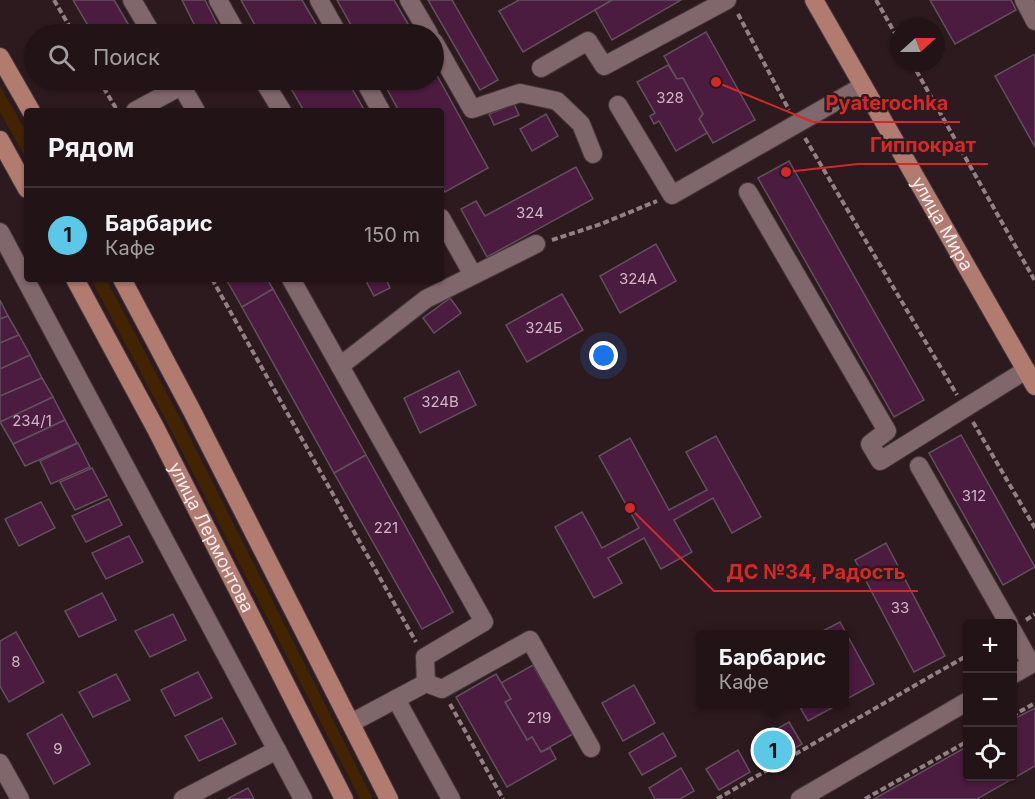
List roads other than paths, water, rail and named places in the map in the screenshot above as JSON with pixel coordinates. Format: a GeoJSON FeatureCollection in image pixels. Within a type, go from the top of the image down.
{"type":"FeatureCollection","features":[{"type":"Feature","properties":{"kind":"main road","name":"улица Мира"},"geometry":{"type":"LineString","coordinates":[[814,0],[1035,386]]}},
{"type":"Feature","properties":{"kind":"main road"},"geometry":{"type":"LineString","coordinates":[[0,57],[29,108]]}},
{"type":"Feature","properties":{"kind":"main road"},"geometry":{"type":"LineString","coordinates":[[0,140],[24,184]]}},
{"type":"Feature","properties":{"kind":"main road","name":"улица Лермонтова"},"geometry":{"type":"LineString","coordinates":[[77,282],[156,429],[344,799]]}},
{"type":"Feature","properties":{"kind":"main road"},"geometry":{"type":"LineString","coordinates":[[124,282],[389,799]]}},
{"type":"Feature","properties":{"kind":"street"},"geometry":{"type":"LineString","coordinates":[[132,0],[146,24]]}},
{"type":"Feature","properties":{"kind":"street"},"geometry":{"type":"LineString","coordinates":[[218,0],[231,24]]}},
{"type":"Feature","properties":{"kind":"street"},"geometry":{"type":"LineString","coordinates":[[319,0],[332,24]]}},
{"type":"Feature","properties":{"kind":"street"},"geometry":{"type":"LineString","coordinates":[[409,0],[423,24]]}},
{"type":"Feature","properties":{"kind":"street"},"geometry":{"type":"LineString","coordinates":[[1024,0],[1035,21]]}},
{"type":"Feature","properties":{"kind":"street"},"geometry":{"type":"LineString","coordinates":[[541,68],[588,41],[604,66],[731,5]]}},
{"type":"Feature","properties":{"kind":"street"},"geometry":{"type":"LineString","coordinates":[[444,60],[472,109],[520,93],[557,101],[581,124],[593,154]]}},
{"type":"Feature","properties":{"kind":"street"},"geometry":{"type":"LineString","coordinates":[[618,105],[672,195],[863,86]]}},
{"type":"Feature","properties":{"kind":"street"},"geometry":{"type":"LineString","coordinates":[[140,108],[170,90]]}},
{"type":"Feature","properties":{"kind":"street"},"geometry":{"type":"LineString","coordinates":[[187,90],[195,108]]}},
{"type":"Feature","properties":{"kind":"street"},"geometry":{"type":"LineString","coordinates":[[269,90],[280,108]]}},
{"type":"Feature","properties":{"kind":"street"},"geometry":{"type":"LineString","coordinates":[[369,90],[379,108]]}},
{"type":"Feature","properties":{"kind":"street"},"geometry":{"type":"LineString","coordinates":[[748,192],[886,431],[870,444],[880,461],[1026,370]]}},
{"type":"Feature","properties":{"kind":"street"},"geometry":{"type":"LineString","coordinates":[[444,223],[473,275]]}},
{"type":"Feature","properties":{"kind":"street"},"geometry":{"type":"LineString","coordinates":[[0,232],[24,277]]}},
{"type":"Feature","properties":{"kind":"street"},"geometry":{"type":"LineString","coordinates":[[340,366],[426,299],[473,275],[493,268],[536,244]]}},
{"type":"Feature","properties":{"kind":"street"},"geometry":{"type":"LineString","coordinates":[[27,282],[303,799]]}},
{"type":"Feature","properties":{"kind":"street"},"geometry":{"type":"LineString","coordinates":[[293,282],[484,622],[425,657],[434,686]]}},
{"type":"Feature","properties":{"kind":"street"},"geometry":{"type":"LineString","coordinates":[[919,466],[1006,619]]}},
{"type":"Feature","properties":{"kind":"street"},"geometry":{"type":"LineString","coordinates":[[1016,673],[1033,663],[1017,638]]}},
{"type":"Feature","properties":{"kind":"street"},"geometry":{"type":"LineString","coordinates":[[351,723],[396,699],[434,686],[531,640],[591,748]]}},
{"type":"Feature","properties":{"kind":"street"},"geometry":{"type":"LineString","coordinates":[[396,699],[451,799]]}},
{"type":"Feature","properties":{"kind":"street"},"geometry":{"type":"LineString","coordinates":[[800,799],[963,704]]}},
{"type":"Feature","properties":{"kind":"street"},"geometry":{"type":"LineString","coordinates":[[183,799],[277,750]]}},
{"type":"Feature","properties":{"kind":"street"},"geometry":{"type":"LineString","coordinates":[[0,763],[20,799]]}},
{"type":"Feature","properties":{"kind":"place","name":"Pyaterochka"},"geometry":{"type":"Point","coordinates":[716,82]}},
{"type":"Feature","properties":{"kind":"place","name":"Гиппократ"},"geometry":{"type":"Point","coordinates":[786,172]}},
{"type":"Feature","properties":{"kind":"place","name":"ДС №34, Радость"},"geometry":{"type":"Point","coordinates":[630,508]}},
{"type":"Feature","properties":{"kind":"place","name":"Барбарис"},"geometry":{"type":"Point","coordinates":[773,750]}}]}
